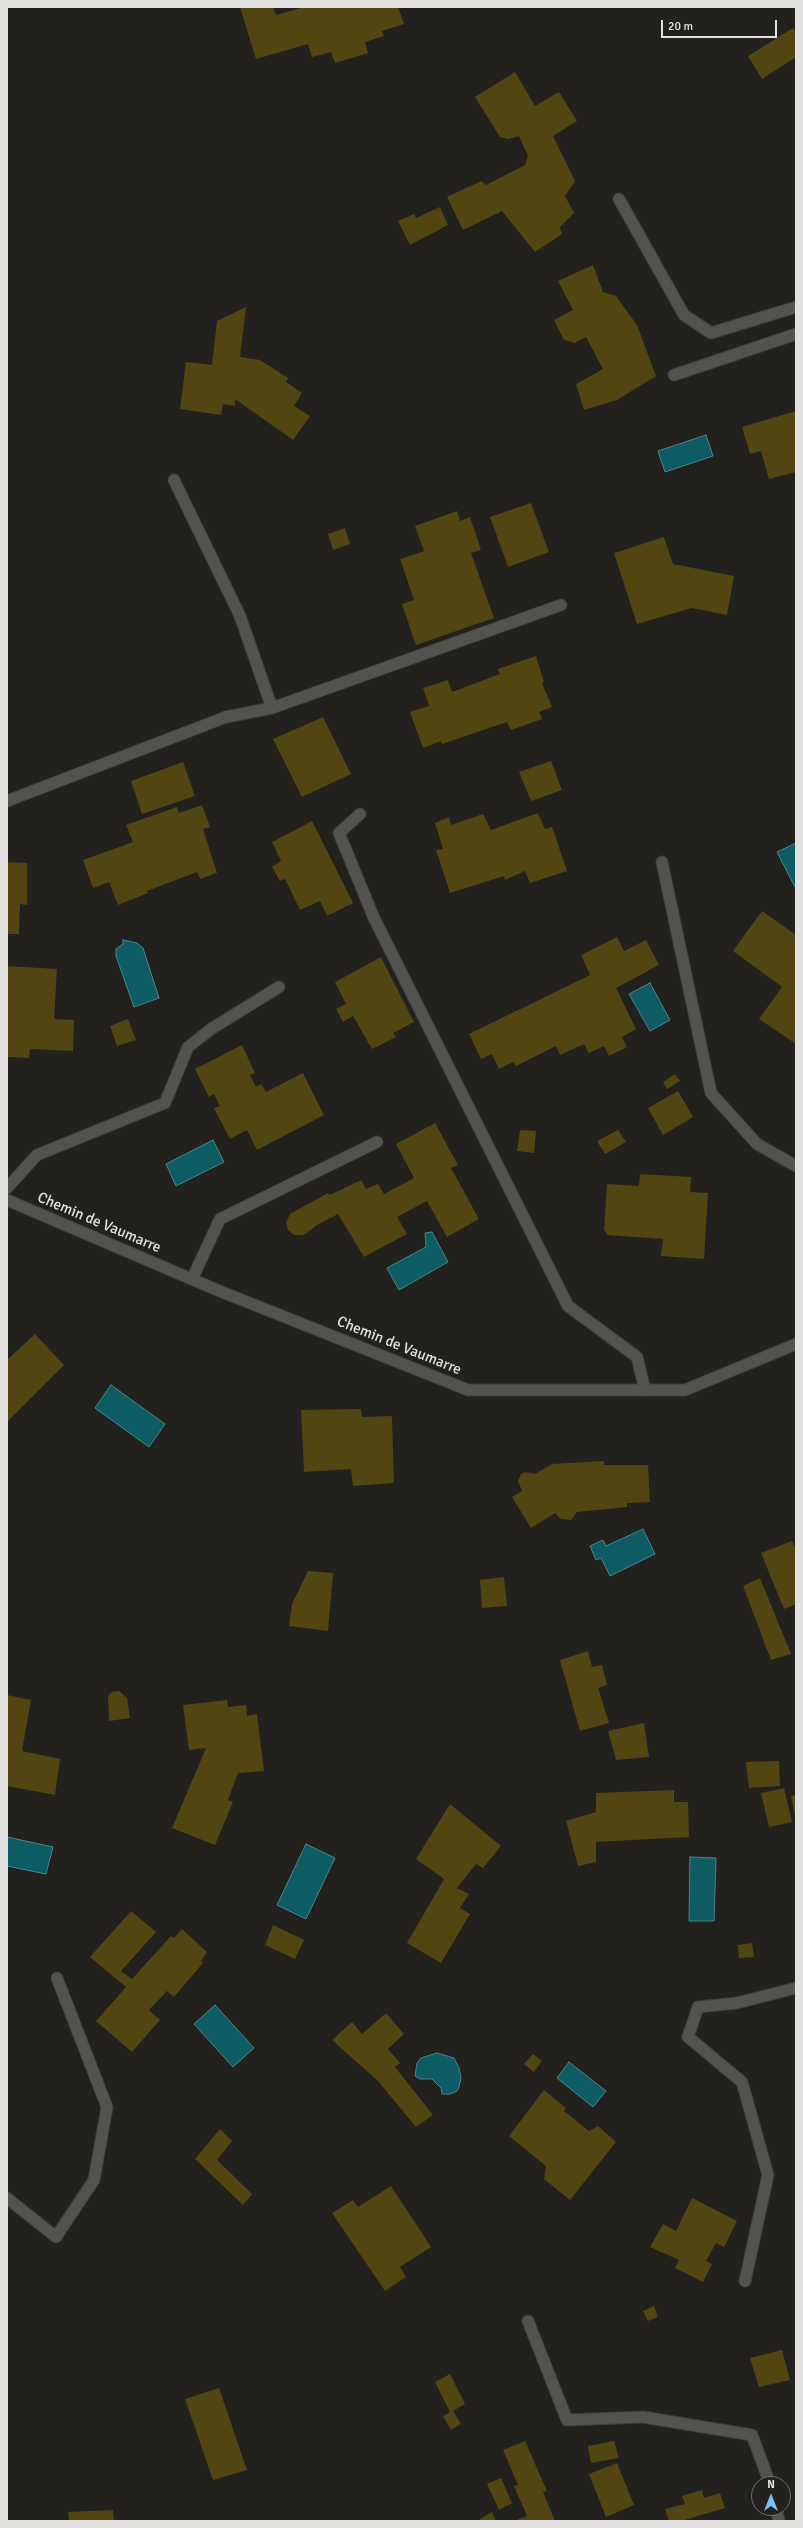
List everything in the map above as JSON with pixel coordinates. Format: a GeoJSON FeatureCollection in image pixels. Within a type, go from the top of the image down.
{"type":"FeatureCollection","features":[{"type":"Feature","properties":{"kind":"street"},"geometry":{"type":"LineString","coordinates":[[618,199],[684,315],[711,332],[796,307]]}},
{"type":"Feature","properties":{"kind":"street"},"geometry":{"type":"LineString","coordinates":[[674,375],[796,334]]}},
{"type":"Feature","properties":{"kind":"street"},"geometry":{"type":"LineString","coordinates":[[174,480],[240,616],[272,708]]}},
{"type":"Feature","properties":{"kind":"street"},"geometry":{"type":"LineString","coordinates":[[7,801],[226,717],[272,708],[561,605]]}},
{"type":"Feature","properties":{"kind":"street"},"geometry":{"type":"LineString","coordinates":[[360,814],[339,833],[374,918],[568,1306],[637,1358],[645,1390]]}},
{"type":"Feature","properties":{"kind":"street"},"geometry":{"type":"LineString","coordinates":[[662,862],[711,1093],[757,1144],[796,1166]]}},
{"type":"Feature","properties":{"kind":"street"},"geometry":{"type":"LineString","coordinates":[[7,1188],[37,1155],[165,1103],[188,1047],[211,1029],[279,987]]}},
{"type":"Feature","properties":{"kind":"street"},"geometry":{"type":"LineString","coordinates":[[192,1279],[220,1219],[377,1142]]}},
{"type":"Feature","properties":{"kind":"street","name":"Chemin de Vaumarre"},"geometry":{"type":"LineString","coordinates":[[7,1200],[192,1279],[468,1390],[685,1390],[796,1344]]}},
{"type":"Feature","properties":{"kind":"street"},"geometry":{"type":"LineString","coordinates":[[7,2198],[56,2237],[94,2180],[107,2107],[57,1978]]}},
{"type":"Feature","properties":{"kind":"street"},"geometry":{"type":"LineString","coordinates":[[745,2281],[768,2174],[742,2082],[688,2037],[698,2007],[737,2003],[796,1988]]}},
{"type":"Feature","properties":{"kind":"street"},"geometry":{"type":"LineString","coordinates":[[528,2321],[567,2420],[643,2417],[752,2435],[767,2476]]}},
{"type":"Feature","properties":{"kind":"water"},"geometry":{"type":"Polygon","coordinates":[[[706,435],[713,456],[665,472],[658,451],[706,435]]]}},
{"type":"Feature","properties":{"kind":"water"},"geometry":{"type":"Polygon","coordinates":[[[796,843],[796,889],[777,852],[796,843]]]}},
{"type":"Feature","properties":{"kind":"water"},"geometry":{"type":"Polygon","coordinates":[[[123,940],[137,943],[143,948],[159,998],[134,1007],[116,956],[116,949],[123,944],[123,940]]]}},
{"type":"Feature","properties":{"kind":"water"},"geometry":{"type":"Polygon","coordinates":[[[650,983],[670,1020],[650,1031],[629,994],[650,983]]]}},
{"type":"Feature","properties":{"kind":"water"},"geometry":{"type":"Polygon","coordinates":[[[213,1140],[224,1162],[176,1186],[166,1164],[213,1140]]]}},
{"type":"Feature","properties":{"kind":"water"},"geometry":{"type":"Polygon","coordinates":[[[432,1232],[448,1262],[399,1290],[387,1268],[426,1247],[425,1233],[432,1232]]]}},
{"type":"Feature","properties":{"kind":"water"},"geometry":{"type":"Polygon","coordinates":[[[111,1385],[165,1424],[149,1447],[95,1408],[111,1385]]]}},
{"type":"Feature","properties":{"kind":"water"},"geometry":{"type":"Polygon","coordinates":[[[643,1529],[655,1554],[610,1576],[601,1558],[596,1560],[590,1546],[603,1540],[606,1546],[643,1529]]]}},
{"type":"Feature","properties":{"kind":"water"},"geometry":{"type":"Polygon","coordinates":[[[7,1837],[53,1847],[46,1874],[7,1866],[7,1837]]]}},
{"type":"Feature","properties":{"kind":"water"},"geometry":{"type":"Polygon","coordinates":[[[306,1844],[335,1858],[306,1919],[277,1905],[306,1844]]]}},
{"type":"Feature","properties":{"kind":"water"},"geometry":{"type":"Polygon","coordinates":[[[690,1857],[716,1858],[714,1921],[689,1921],[690,1857]]]}},
{"type":"Feature","properties":{"kind":"water"},"geometry":{"type":"Polygon","coordinates":[[[215,2005],[254,2048],[233,2067],[194,2024],[215,2005]]]}},
{"type":"Feature","properties":{"kind":"water"},"geometry":{"type":"Polygon","coordinates":[[[437,2053],[454,2058],[459,2068],[461,2078],[459,2087],[457,2091],[450,2094],[442,2094],[441,2088],[432,2079],[420,2079],[415,2076],[417,2063],[421,2058],[437,2053]]]}},
{"type":"Feature","properties":{"kind":"water"},"geometry":{"type":"Polygon","coordinates":[[[569,2062],[606,2091],[593,2107],[557,2078],[569,2062]]]}},
{"type":"Feature","properties":{"kind":"building"},"geometry":{"type":"Polygon","coordinates":[[[240,7],[273,7],[276,15],[304,7],[398,7],[404,24],[382,31],[384,36],[365,42],[368,53],[335,63],[331,52],[312,57],[308,44],[256,59],[240,7]]]}},
{"type":"Feature","properties":{"kind":"building"},"geometry":{"type":"Polygon","coordinates":[[[793,28],[796,32],[796,57],[762,79],[748,56],[793,28]]]}},
{"type":"Feature","properties":{"kind":"building"},"geometry":{"type":"Polygon","coordinates":[[[515,72],[535,106],[559,92],[577,121],[553,136],[575,181],[565,196],[574,213],[560,227],[562,234],[535,252],[502,211],[463,230],[447,197],[481,181],[486,185],[525,165],[528,156],[519,136],[508,139],[500,137],[475,97],[515,72]]]}},
{"type":"Feature","properties":{"kind":"building"},"geometry":{"type":"Polygon","coordinates":[[[440,207],[448,225],[410,245],[398,221],[414,214],[416,218],[440,207]]]}},
{"type":"Feature","properties":{"kind":"building"},"geometry":{"type":"Polygon","coordinates":[[[593,265],[603,292],[616,296],[637,325],[656,376],[617,400],[584,410],[576,384],[603,369],[586,337],[575,343],[564,340],[554,320],[573,310],[558,281],[593,265]]]}},
{"type":"Feature","properties":{"kind":"building"},"geometry":{"type":"Polygon","coordinates":[[[246,307],[240,357],[260,360],[288,378],[286,382],[302,393],[294,406],[310,416],[293,440],[235,399],[235,406],[223,404],[221,415],[180,409],[186,362],[212,365],[217,321],[246,307]]]}},
{"type":"Feature","properties":{"kind":"building"},"geometry":{"type":"Polygon","coordinates":[[[796,411],[796,472],[769,479],[761,451],[750,454],[742,427],[796,411]]]}},
{"type":"Feature","properties":{"kind":"building"},"geometry":{"type":"Polygon","coordinates":[[[531,503],[549,552],[508,567],[490,517],[531,503]]]}},
{"type":"Feature","properties":{"kind":"building"},"geometry":{"type":"Polygon","coordinates":[[[457,511],[460,521],[470,517],[481,550],[471,553],[494,618],[416,645],[402,604],[414,600],[400,559],[424,551],[415,526],[457,511]]]}},
{"type":"Feature","properties":{"kind":"building"},"geometry":{"type":"Polygon","coordinates":[[[345,528],[350,544],[333,550],[328,534],[345,528]]]}},
{"type":"Feature","properties":{"kind":"building"},"geometry":{"type":"Polygon","coordinates":[[[664,537],[673,564],[734,576],[727,615],[692,608],[637,624],[614,553],[664,537]]]}},
{"type":"Feature","properties":{"kind":"building"},"geometry":{"type":"Polygon","coordinates":[[[536,656],[544,682],[542,683],[552,707],[539,712],[542,719],[511,730],[507,722],[442,744],[441,741],[423,748],[410,712],[429,706],[423,688],[448,680],[452,692],[500,674],[498,669],[536,656]]]}},
{"type":"Feature","properties":{"kind":"building"},"geometry":{"type":"Polygon","coordinates":[[[323,717],[351,774],[302,797],[273,739],[323,717]]]}},
{"type":"Feature","properties":{"kind":"building"},"geometry":{"type":"Polygon","coordinates":[[[551,761],[562,790],[531,801],[519,772],[551,761]]]}},
{"type":"Feature","properties":{"kind":"building"},"geometry":{"type":"Polygon","coordinates":[[[183,762],[195,796],[142,814],[131,781],[183,762]]]}},
{"type":"Feature","properties":{"kind":"building"},"geometry":{"type":"Polygon","coordinates":[[[202,805],[210,827],[203,829],[217,873],[200,879],[197,872],[147,891],[148,893],[118,905],[109,882],[93,888],[83,860],[133,842],[126,825],[177,807],[179,813],[202,805]]]}},
{"type":"Feature","properties":{"kind":"building"},"geometry":{"type":"Polygon","coordinates":[[[538,813],[545,829],[552,827],[567,871],[530,883],[525,871],[505,880],[504,876],[450,893],[436,850],[443,849],[435,823],[449,817],[451,825],[483,814],[491,830],[538,813]]]}},
{"type":"Feature","properties":{"kind":"building"},"geometry":{"type":"Polygon","coordinates":[[[312,821],[353,903],[327,916],[320,901],[300,910],[285,879],[280,881],[272,867],[281,861],[272,842],[312,821]]]}},
{"type":"Feature","properties":{"kind":"building"},"geometry":{"type":"Polygon","coordinates":[[[7,862],[27,863],[27,905],[20,904],[19,934],[7,934],[7,862]]]}},
{"type":"Feature","properties":{"kind":"building"},"geometry":{"type":"Polygon","coordinates":[[[762,911],[796,935],[796,1044],[759,1019],[782,987],[733,951],[762,911]]]}},
{"type":"Feature","properties":{"kind":"building"},"geometry":{"type":"Polygon","coordinates":[[[617,937],[624,951],[646,940],[659,965],[616,988],[636,1029],[622,1037],[627,1047],[609,1056],[604,1046],[589,1053],[584,1044],[560,1055],[556,1046],[516,1066],[513,1062],[499,1069],[492,1054],[481,1059],[469,1034],[590,975],[581,955],[617,937]]]}},
{"type":"Feature","properties":{"kind":"building"},"geometry":{"type":"Polygon","coordinates":[[[381,957],[414,1022],[393,1033],[396,1037],[372,1049],[353,1016],[343,1022],[336,1009],[346,1004],[335,982],[381,957]]]}},
{"type":"Feature","properties":{"kind":"building"},"geometry":{"type":"Polygon","coordinates":[[[7,966],[57,969],[54,1019],[74,1020],[73,1051],[30,1049],[29,1058],[7,1057],[7,966]]]}},
{"type":"Feature","properties":{"kind":"building"},"geometry":{"type":"Polygon","coordinates":[[[128,1019],[136,1040],[117,1046],[110,1026],[128,1019]]]}},
{"type":"Feature","properties":{"kind":"building"},"geometry":{"type":"Polygon","coordinates":[[[242,1045],[255,1073],[250,1075],[256,1087],[261,1084],[266,1092],[303,1073],[324,1115],[257,1150],[247,1130],[230,1139],[214,1108],[220,1106],[214,1094],[209,1097],[195,1069],[242,1045]]]}},
{"type":"Feature","properties":{"kind":"building"},"geometry":{"type":"Polygon","coordinates":[[[675,1074],[680,1081],[667,1089],[663,1082],[675,1074]]]}},
{"type":"Feature","properties":{"kind":"building"},"geometry":{"type":"Polygon","coordinates":[[[678,1091],[693,1117],[663,1135],[648,1108],[678,1091]]]}},
{"type":"Feature","properties":{"kind":"building"},"geometry":{"type":"Polygon","coordinates":[[[435,1123],[458,1165],[451,1168],[479,1219],[447,1237],[427,1201],[397,1217],[407,1234],[364,1257],[338,1214],[317,1225],[304,1235],[294,1235],[288,1230],[286,1222],[290,1214],[328,1193],[330,1195],[361,1180],[366,1189],[378,1184],[384,1194],[414,1178],[396,1144],[435,1123]]]}},
{"type":"Feature","properties":{"kind":"building"},"geometry":{"type":"Polygon","coordinates":[[[520,1130],[536,1131],[534,1153],[517,1151],[520,1130]]]}},
{"type":"Feature","properties":{"kind":"building"},"geometry":{"type":"Polygon","coordinates":[[[618,1130],[626,1142],[605,1154],[597,1141],[618,1130]]]}},
{"type":"Feature","properties":{"kind":"building"},"geometry":{"type":"Polygon","coordinates":[[[640,1174],[691,1177],[690,1192],[708,1193],[704,1259],[661,1256],[663,1239],[608,1235],[604,1230],[607,1184],[639,1186],[640,1174]]]}},
{"type":"Feature","properties":{"kind":"building"},"geometry":{"type":"Polygon","coordinates":[[[35,1334],[64,1365],[8,1421],[7,1360],[35,1334]]]}},
{"type":"Feature","properties":{"kind":"building"},"geometry":{"type":"Polygon","coordinates":[[[361,1409],[362,1417],[392,1416],[394,1483],[353,1486],[351,1469],[304,1472],[301,1410],[361,1409]]]}},
{"type":"Feature","properties":{"kind":"building"},"geometry":{"type":"Polygon","coordinates":[[[604,1461],[604,1465],[648,1465],[650,1502],[627,1503],[627,1507],[577,1512],[571,1520],[561,1519],[555,1513],[531,1528],[512,1497],[522,1491],[518,1481],[521,1474],[525,1472],[535,1474],[552,1464],[604,1461]]]}},
{"type":"Feature","properties":{"kind":"building"},"geometry":{"type":"Polygon","coordinates":[[[792,1541],[796,1549],[796,1604],[784,1609],[761,1553],[792,1541]]]}},
{"type":"Feature","properties":{"kind":"building"},"geometry":{"type":"Polygon","coordinates":[[[308,1571],[333,1573],[328,1631],[289,1626],[292,1604],[308,1571]]]}},
{"type":"Feature","properties":{"kind":"building"},"geometry":{"type":"Polygon","coordinates":[[[504,1577],[507,1606],[482,1608],[480,1580],[504,1577]]]}},
{"type":"Feature","properties":{"kind":"building"},"geometry":{"type":"Polygon","coordinates":[[[760,1578],[791,1654],[771,1660],[743,1586],[760,1578]]]}},
{"type":"Feature","properties":{"kind":"building"},"geometry":{"type":"Polygon","coordinates":[[[588,1651],[592,1667],[602,1665],[607,1685],[598,1688],[609,1723],[580,1731],[560,1660],[588,1651]]]}},
{"type":"Feature","properties":{"kind":"building"},"geometry":{"type":"Polygon","coordinates":[[[119,1691],[127,1698],[130,1718],[109,1721],[108,1696],[112,1692],[119,1691]]]}},
{"type":"Feature","properties":{"kind":"building"},"geometry":{"type":"Polygon","coordinates":[[[7,1695],[31,1700],[22,1751],[60,1759],[55,1795],[7,1786],[7,1695]]]}},
{"type":"Feature","properties":{"kind":"building"},"geometry":{"type":"Polygon","coordinates":[[[227,1700],[228,1707],[246,1705],[247,1716],[257,1714],[264,1771],[238,1773],[228,1800],[233,1802],[215,1845],[172,1828],[206,1748],[189,1750],[183,1705],[227,1700]]]}},
{"type":"Feature","properties":{"kind":"building"},"geometry":{"type":"Polygon","coordinates":[[[644,1723],[649,1757],[616,1760],[608,1731],[644,1723]]]}},
{"type":"Feature","properties":{"kind":"building"},"geometry":{"type":"Polygon","coordinates":[[[779,1761],[780,1786],[749,1788],[746,1762],[779,1761]]]}},
{"type":"Feature","properties":{"kind":"building"},"geometry":{"type":"Polygon","coordinates":[[[784,1788],[792,1822],[769,1827],[761,1793],[784,1788]]]}},
{"type":"Feature","properties":{"kind":"building"},"geometry":{"type":"Polygon","coordinates":[[[674,1790],[674,1802],[688,1802],[689,1837],[596,1842],[596,1862],[578,1866],[566,1821],[596,1812],[596,1793],[674,1790]]]}},
{"type":"Feature","properties":{"kind":"building"},"geometry":{"type":"Polygon","coordinates":[[[796,1795],[796,1816],[795,1816],[791,1796],[796,1795]]]}},
{"type":"Feature","properties":{"kind":"building"},"geometry":{"type":"Polygon","coordinates":[[[450,1804],[501,1846],[483,1868],[476,1864],[457,1888],[469,1894],[460,1908],[470,1914],[441,1963],[407,1943],[444,1879],[416,1859],[450,1804]]]}},
{"type":"Feature","properties":{"kind":"building"},"geometry":{"type":"Polygon","coordinates":[[[131,1911],[156,1932],[121,1971],[132,1979],[171,1936],[174,1938],[182,1929],[207,1952],[201,1961],[203,1963],[174,1997],[167,1991],[149,2010],[160,2020],[132,2052],[96,2021],[126,1987],[90,1957],[131,1911]]]}},
{"type":"Feature","properties":{"kind":"building"},"geometry":{"type":"Polygon","coordinates":[[[273,1925],[304,1940],[295,1959],[265,1945],[273,1925]]]}},
{"type":"Feature","properties":{"kind":"building"},"geometry":{"type":"Polygon","coordinates":[[[752,1943],[754,1957],[739,1958],[738,1945],[752,1943]]]}},
{"type":"Feature","properties":{"kind":"building"},"geometry":{"type":"Polygon","coordinates":[[[386,2013],[404,2034],[388,2049],[400,2063],[395,2067],[433,2115],[416,2127],[378,2081],[332,2040],[352,2022],[362,2034],[386,2013]]]}},
{"type":"Feature","properties":{"kind":"building"},"geometry":{"type":"Polygon","coordinates":[[[533,2054],[542,2061],[534,2072],[524,2064],[533,2054]]]}},
{"type":"Feature","properties":{"kind":"building"},"geometry":{"type":"Polygon","coordinates":[[[544,2090],[566,2108],[564,2111],[589,2131],[598,2126],[616,2142],[570,2200],[544,2179],[546,2166],[509,2136],[544,2090]]]}},
{"type":"Feature","properties":{"kind":"building"},"geometry":{"type":"Polygon","coordinates":[[[220,2129],[232,2141],[217,2160],[252,2194],[243,2205],[195,2159],[220,2129]]]}},
{"type":"Feature","properties":{"kind":"building"},"geometry":{"type":"Polygon","coordinates":[[[391,2186],[431,2247],[400,2267],[406,2277],[385,2291],[332,2213],[353,2200],[358,2207],[391,2186]]]}},
{"type":"Feature","properties":{"kind":"building"},"geometry":{"type":"Polygon","coordinates":[[[692,2198],[737,2221],[724,2247],[716,2243],[706,2261],[712,2264],[703,2282],[675,2268],[679,2260],[650,2247],[663,2224],[676,2231],[692,2198]]]}},
{"type":"Feature","properties":{"kind":"building"},"geometry":{"type":"Polygon","coordinates":[[[654,2306],[658,2317],[648,2321],[643,2311],[654,2306]]]}},
{"type":"Feature","properties":{"kind":"building"},"geometry":{"type":"Polygon","coordinates":[[[782,2350],[790,2380],[759,2387],[750,2358],[782,2350]]]}},
{"type":"Feature","properties":{"kind":"building"},"geometry":{"type":"Polygon","coordinates":[[[450,2374],[465,2404],[453,2411],[461,2424],[451,2430],[443,2416],[450,2412],[435,2382],[450,2374]]]}},
{"type":"Feature","properties":{"kind":"building"},"geometry":{"type":"Polygon","coordinates":[[[219,2388],[247,2470],[213,2480],[185,2399],[219,2388]]]}},
{"type":"Feature","properties":{"kind":"building"},"geometry":{"type":"Polygon","coordinates":[[[525,2441],[547,2491],[543,2492],[555,2521],[514,2521],[527,2516],[514,2486],[518,2485],[503,2450],[525,2441]]]}},
{"type":"Feature","properties":{"kind":"building"},"geometry":{"type":"Polygon","coordinates":[[[614,2441],[619,2458],[591,2463],[588,2446],[614,2441]]]}},
{"type":"Feature","properties":{"kind":"building"},"geometry":{"type":"Polygon","coordinates":[[[617,2463],[634,2505],[606,2517],[589,2474],[617,2463]]]}},
{"type":"Feature","properties":{"kind":"building"},"geometry":{"type":"Polygon","coordinates":[[[501,2478],[512,2503],[499,2510],[487,2484],[501,2478]]]}},
{"type":"Feature","properties":{"kind":"building"},"geometry":{"type":"Polygon","coordinates":[[[702,2490],[704,2498],[720,2493],[725,2508],[681,2521],[669,2521],[665,2509],[685,2504],[682,2496],[702,2490]]]}},
{"type":"Feature","properties":{"kind":"building"},"geometry":{"type":"Polygon","coordinates":[[[113,2510],[114,2521],[69,2521],[68,2512],[113,2510]]]}},
{"type":"Feature","properties":{"kind":"building"},"geometry":{"type":"Polygon","coordinates":[[[492,2512],[496,2521],[481,2521],[480,2519],[492,2512]]]}}]}
